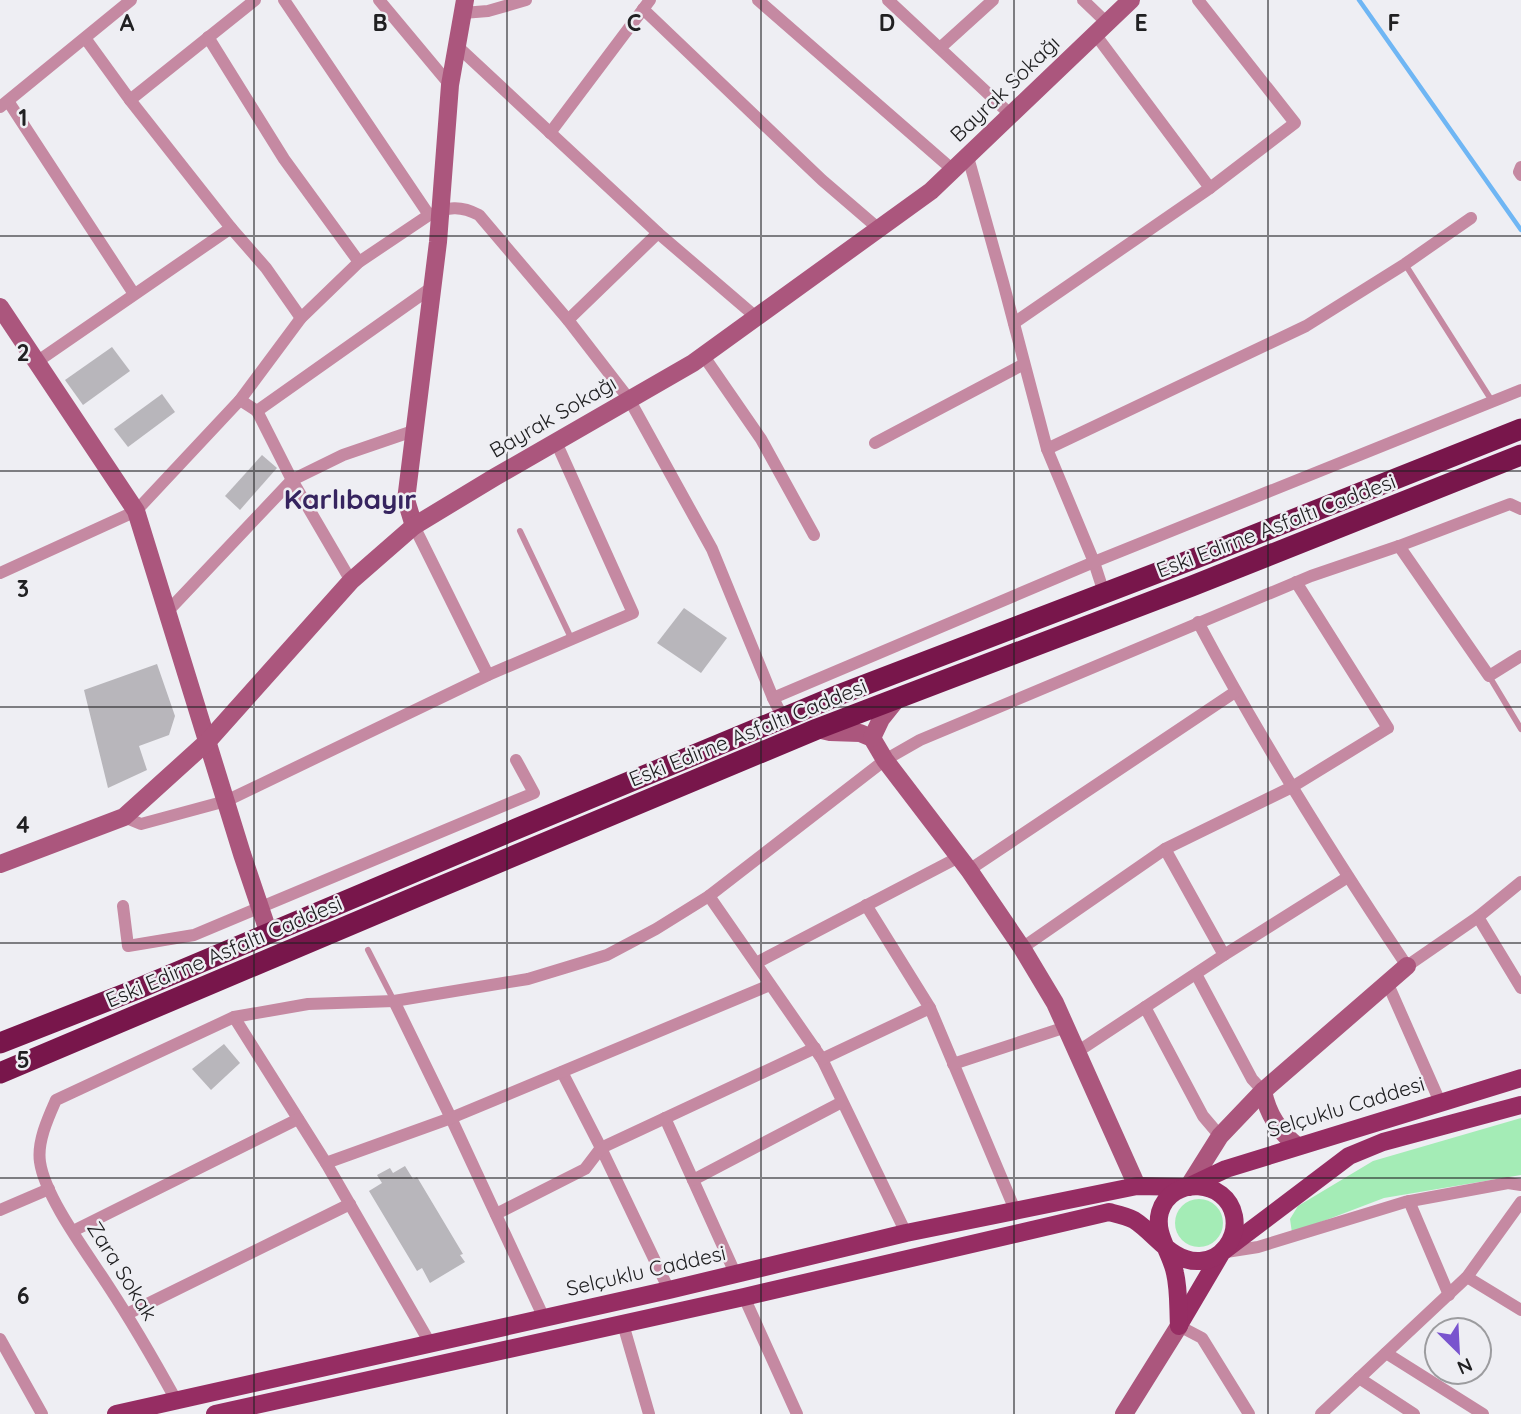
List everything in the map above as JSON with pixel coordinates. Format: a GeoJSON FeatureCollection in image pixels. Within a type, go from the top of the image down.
{"type":"FeatureCollection","features":[{"type":"Feature","properties":{"kind":"highway","name":"Eski Edirne Asfaltı Caddesi"},"geometry":{"type":"LineString","coordinates":[[0,1043],[135,990],[783,718],[1521,429]]}},
{"type":"Feature","properties":{"kind":"highway","name":"Eski Edirne Asfaltı Caddesi"},"geometry":{"type":"LineString","coordinates":[[0,1073],[817,729],[1205,581],[1521,455]]}},
{"type":"Feature","properties":{"kind":"main road","name":"Bayrak Sokağı"},"geometry":{"type":"LineString","coordinates":[[0,864],[124,817],[208,741],[351,582],[414,526],[703,355],[931,191],[1130,0]]}},
{"type":"Feature","properties":{"kind":"main road"},"geometry":{"type":"LineString","coordinates":[[414,526],[406,500],[416,430],[431,288],[435,213],[450,85],[464,7]]}},
{"type":"Feature","properties":{"kind":"main road"},"geometry":{"type":"LineString","coordinates":[[2,315],[37,361],[136,511],[269,934]]}},
{"type":"Feature","properties":{"kind":"main road"},"geometry":{"type":"LineString","coordinates":[[872,738],[881,719],[897,699]]}},
{"type":"Feature","properties":{"kind":"main road"},"geometry":{"type":"LineString","coordinates":[[817,729],[860,733],[872,738],[885,760],[964,864],[1022,948],[1055,1003],[1137,1186]]}},
{"type":"Feature","properties":{"kind":"main road"},"geometry":{"type":"LineString","coordinates":[[1188,1187],[1220,1136],[1263,1091],[1407,966]]}},
{"type":"Feature","properties":{"kind":"main road","name":"Selçuklu Caddesi"},"geometry":{"type":"LineString","coordinates":[[1167,1247],[1160,1236],[1158,1222],[1168,1198],[1178,1190],[1226,1169],[1521,1078]]}},
{"type":"Feature","properties":{"kind":"main road"},"geometry":{"type":"LineString","coordinates":[[1263,1091],[1267,1108],[1284,1136],[1297,1146]]}},
{"type":"Feature","properties":{"kind":"main road"},"geometry":{"type":"LineString","coordinates":[[215,1414],[744,1297],[1109,1212],[1133,1219],[1176,1256],[1188,1261],[1202,1261],[1222,1252],[1349,1156],[1383,1142],[1521,1105]]}},
{"type":"Feature","properties":{"kind":"main road","name":"Selçuklu Caddesi"},"geometry":{"type":"LineString","coordinates":[[116,1414],[669,1290],[906,1233],[1137,1186],[1204,1186],[1216,1191],[1226,1199],[1233,1210],[1235,1222],[1230,1243],[1222,1252]]}},
{"type":"Feature","properties":{"kind":"main road"},"geometry":{"type":"LineString","coordinates":[[1167,1247],[1178,1290],[1179,1326]]}},
{"type":"Feature","properties":{"kind":"main road"},"geometry":{"type":"LineString","coordinates":[[1125,1414],[1222,1252]]}},
{"type":"Feature","properties":{"kind":"main road"},"geometry":{"type":"LineString","coordinates":[[430,1343],[438,1364]]}},
{"type":"Feature","properties":{"kind":"street"},"geometry":{"type":"LineString","coordinates":[[131,0],[4,104],[134,294]]}},
{"type":"Feature","properties":{"kind":"street"},"geometry":{"type":"LineString","coordinates":[[130,100],[255,0]]}},
{"type":"Feature","properties":{"kind":"street"},"geometry":{"type":"LineString","coordinates":[[284,0],[435,213]]}},
{"type":"Feature","properties":{"kind":"street"},"geometry":{"type":"LineString","coordinates":[[379,0],[450,85]]}},
{"type":"Feature","properties":{"kind":"street"},"geometry":{"type":"LineString","coordinates":[[464,7],[488,11],[526,0]]}},
{"type":"Feature","properties":{"kind":"street"},"geometry":{"type":"LineString","coordinates":[[758,0],[953,170]]}},
{"type":"Feature","properties":{"kind":"street"},"geometry":{"type":"LineString","coordinates":[[888,0],[1011,115]]}},
{"type":"Feature","properties":{"kind":"street"},"geometry":{"type":"LineString","coordinates":[[940,48],[993,0]]}},
{"type":"Feature","properties":{"kind":"street"},"geometry":{"type":"LineString","coordinates":[[1083,0],[1209,188]]}},
{"type":"Feature","properties":{"kind":"street"},"geometry":{"type":"LineString","coordinates":[[1014,323],[1209,188],[1295,123],[1198,0]]}},
{"type":"Feature","properties":{"kind":"street"},"geometry":{"type":"LineString","coordinates":[[550,133],[646,5],[822,180],[879,229]]}},
{"type":"Feature","properties":{"kind":"street"},"geometry":{"type":"LineString","coordinates":[[208,37],[284,159],[359,262]]}},
{"type":"Feature","properties":{"kind":"street"},"geometry":{"type":"LineString","coordinates":[[85,38],[230,228],[266,268],[301,318]]}},
{"type":"Feature","properties":{"kind":"street"},"geometry":{"type":"LineString","coordinates":[[457,46],[657,233],[757,317]]}},
{"type":"Feature","properties":{"kind":"street"},"geometry":{"type":"LineString","coordinates":[[968,157],[1047,449],[1094,562],[1104,593]]}},
{"type":"Feature","properties":{"kind":"street"},"geometry":{"type":"LineString","coordinates":[[1521,167],[1521,175]]}},
{"type":"Feature","properties":{"kind":"street"},"geometry":{"type":"LineString","coordinates":[[0,573],[136,511],[240,400],[301,318],[359,262],[435,213],[460,207],[479,215],[568,320],[629,399],[712,549],[783,718]]}},
{"type":"Feature","properties":{"kind":"street"},"geometry":{"type":"LineString","coordinates":[[1047,449],[1306,326],[1405,264],[1471,218]]}},
{"type":"Feature","properties":{"kind":"street"},"geometry":{"type":"LineString","coordinates":[[37,361],[230,228]]}},
{"type":"Feature","properties":{"kind":"street"},"geometry":{"type":"LineString","coordinates":[[568,320],[657,233]]}},
{"type":"Feature","properties":{"kind":"street"},"geometry":{"type":"LineString","coordinates":[[257,411],[431,288]]}},
{"type":"Feature","properties":{"kind":"street"},"geometry":{"type":"LineString","coordinates":[[703,355],[761,439],[814,535]]}},
{"type":"Feature","properties":{"kind":"street"},"geometry":{"type":"LineString","coordinates":[[875,443],[1024,364]]}},
{"type":"Feature","properties":{"kind":"street","name":"Eski Edirne Asfaltı Caddesi"},"geometry":{"type":"LineString","coordinates":[[773,698],[1094,562],[1521,390]]}},
{"type":"Feature","properties":{"kind":"street"},"geometry":{"type":"LineString","coordinates":[[240,400],[257,411],[292,480],[351,582]]}},
{"type":"Feature","properties":{"kind":"street"},"geometry":{"type":"LineString","coordinates":[[167,612],[292,480],[343,455],[416,430]]}},
{"type":"Feature","properties":{"kind":"street"},"geometry":{"type":"LineString","coordinates":[[124,817],[141,824],[226,801],[488,675],[633,613],[556,442]]}},
{"type":"Feature","properties":{"kind":"street"},"geometry":{"type":"LineString","coordinates":[[430,1343],[351,1204],[234,1017],[309,1004],[394,1001],[528,979],[607,956],[709,896],[885,760],[920,740],[1296,582],[1510,504],[1521,509]]}},
{"type":"Feature","properties":{"kind":"street"},"geometry":{"type":"LineString","coordinates":[[414,526],[488,675]]}},
{"type":"Feature","properties":{"kind":"street"},"geometry":{"type":"LineString","coordinates":[[1399,546],[1489,677],[1521,656]]}},
{"type":"Feature","properties":{"kind":"street"},"geometry":{"type":"LineString","coordinates":[[1022,948],[1165,849],[1292,788],[1388,729],[1296,582]]}},
{"type":"Feature","properties":{"kind":"street"},"geometry":{"type":"LineString","coordinates":[[1198,622],[1235,692],[1292,788],[1407,966],[1478,917],[1521,882]]}},
{"type":"Feature","properties":{"kind":"street"},"geometry":{"type":"LineString","coordinates":[[756,963],[866,905],[964,864],[1235,692]]}},
{"type":"Feature","properties":{"kind":"street","name":"Eski Edirne Asfaltı Caddesi"},"geometry":{"type":"LineString","coordinates":[[123,906],[128,946],[194,936],[534,793],[516,760]]}},
{"type":"Feature","properties":{"kind":"street"},"geometry":{"type":"LineString","coordinates":[[1165,849],[1224,955]]}},
{"type":"Feature","properties":{"kind":"street"},"geometry":{"type":"LineString","coordinates":[[1077,1052],[1348,877]]}},
{"type":"Feature","properties":{"kind":"street"},"geometry":{"type":"LineString","coordinates":[[709,896],[818,1054],[906,1233]]}},
{"type":"Feature","properties":{"kind":"street"},"geometry":{"type":"LineString","coordinates":[[866,905],[930,1008],[1015,1210]]}},
{"type":"Feature","properties":{"kind":"street"},"geometry":{"type":"LineString","coordinates":[[1478,917],[1520,985]]}},
{"type":"Feature","properties":{"kind":"street"},"geometry":{"type":"LineString","coordinates":[[1196,974],[1252,1079],[1263,1091]]}},
{"type":"Feature","properties":{"kind":"street"},"geometry":{"type":"LineString","coordinates":[[1387,982],[1440,1102]]}},
{"type":"Feature","properties":{"kind":"street"},"geometry":{"type":"LineString","coordinates":[[326,1163],[451,1118],[770,985]]}},
{"type":"Feature","properties":{"kind":"street"},"geometry":{"type":"LineString","coordinates":[[394,1001],[544,1318]]}},
{"type":"Feature","properties":{"kind":"street"},"geometry":{"type":"LineString","coordinates":[[1145,1007],[1203,1116],[1220,1136]]}},
{"type":"Feature","properties":{"kind":"street"},"geometry":{"type":"LineString","coordinates":[[496,1214],[585,1169],[601,1148],[665,1118],[930,1008]]}},
{"type":"Feature","properties":{"kind":"street","name":"Zara Sokak"},"geometry":{"type":"LineString","coordinates":[[176,1400],[127,1314],[49,1189],[40,1160],[44,1128],[57,1100],[234,1017]]}},
{"type":"Feature","properties":{"kind":"street"},"geometry":{"type":"LineString","coordinates":[[953,1065],[1066,1027]]}},
{"type":"Feature","properties":{"kind":"street"},"geometry":{"type":"LineString","coordinates":[[562,1072],[669,1290]]}},
{"type":"Feature","properties":{"kind":"street"},"geometry":{"type":"LineString","coordinates":[[693,1180],[842,1102]]}},
{"type":"Feature","properties":{"kind":"street"},"geometry":{"type":"LineString","coordinates":[[665,1118],[735,1273]]}},
{"type":"Feature","properties":{"kind":"street"},"geometry":{"type":"LineString","coordinates":[[73,1231],[298,1119]]}},
{"type":"Feature","properties":{"kind":"street"},"geometry":{"type":"LineString","coordinates":[[1222,1252],[1258,1247],[1409,1201],[1508,1183],[1521,1185]]}},
{"type":"Feature","properties":{"kind":"street"},"geometry":{"type":"LineString","coordinates":[[0,1210],[49,1189]]}},
{"type":"Feature","properties":{"kind":"street"},"geometry":{"type":"LineString","coordinates":[[1409,1201],[1449,1295]]}},
{"type":"Feature","properties":{"kind":"street"},"geometry":{"type":"LineString","coordinates":[[1321,1414],[1467,1277],[1521,1202]]}},
{"type":"Feature","properties":{"kind":"street"},"geometry":{"type":"LineString","coordinates":[[127,1314],[351,1204]]}},
{"type":"Feature","properties":{"kind":"street"},"geometry":{"type":"LineString","coordinates":[[1467,1277],[1521,1310]]}},
{"type":"Feature","properties":{"kind":"street"},"geometry":{"type":"LineString","coordinates":[[744,1297],[797,1414]]}},
{"type":"Feature","properties":{"kind":"street"},"geometry":{"type":"LineString","coordinates":[[623,1324],[649,1414]]}},
{"type":"Feature","properties":{"kind":"street"},"geometry":{"type":"LineString","coordinates":[[1179,1326],[1202,1338],[1249,1414]]}},
{"type":"Feature","properties":{"kind":"street"},"geometry":{"type":"LineString","coordinates":[[0,1339],[42,1414]]}},
{"type":"Feature","properties":{"kind":"street"},"geometry":{"type":"LineString","coordinates":[[1386,1353],[1482,1414]]}},
{"type":"Feature","properties":{"kind":"street"},"geometry":{"type":"LineString","coordinates":[[1359,1378],[1414,1414]]}},
{"type":"Feature","properties":{"kind":"lane"},"geometry":{"type":"LineString","coordinates":[[1405,264],[1492,401]]}},
{"type":"Feature","properties":{"kind":"lane"},"geometry":{"type":"LineString","coordinates":[[520,531],[572,640]]}},
{"type":"Feature","properties":{"kind":"lane"},"geometry":{"type":"LineString","coordinates":[[1489,677],[1521,729]]}},
{"type":"Feature","properties":{"kind":"lane"},"geometry":{"type":"LineString","coordinates":[[368,950],[394,1001]]}},
{"type":"Feature","properties":{"kind":"green space"},"geometry":{"type":"Polygon","coordinates":[[[1521,1118],[1521,1175],[1384,1198],[1292,1233],[1290,1219],[1298,1206],[1373,1161],[1521,1118]]]}},
{"type":"Feature","properties":{"kind":"green space"},"geometry":{"type":"Polygon","coordinates":[[[1199,1199],[1216,1206],[1223,1223],[1216,1240],[1199,1247],[1182,1240],[1175,1223],[1182,1206],[1199,1199]]]}},
{"type":"Feature","properties":{"kind":"building"},"geometry":{"type":"Polygon","coordinates":[[[112,347],[130,371],[83,405],[65,380],[112,347]]]}},
{"type":"Feature","properties":{"kind":"building"},"geometry":{"type":"Polygon","coordinates":[[[162,394],[175,412],[128,447],[114,429],[162,394]]]}},
{"type":"Feature","properties":{"kind":"building"},"geometry":{"type":"Polygon","coordinates":[[[262,455],[277,468],[240,510],[225,496],[262,455]]]}},
{"type":"Feature","properties":{"kind":"building"},"geometry":{"type":"Polygon","coordinates":[[[684,608],[727,638],[701,673],[657,643],[684,608]]]}},
{"type":"Feature","properties":{"kind":"building"},"geometry":{"type":"Polygon","coordinates":[[[157,664],[175,716],[169,735],[139,746],[147,770],[108,788],[84,690],[157,664]]]}},
{"type":"Feature","properties":{"kind":"building"},"geometry":{"type":"Polygon","coordinates":[[[224,1044],[240,1063],[211,1090],[192,1069],[224,1044]]]}},
{"type":"Feature","properties":{"kind":"building"},"geometry":{"type":"Polygon","coordinates":[[[405,1166],[413,1179],[417,1177],[463,1254],[460,1255],[465,1262],[430,1283],[422,1268],[417,1271],[369,1191],[382,1183],[377,1175],[390,1168],[393,1173],[405,1166]]]}},
{"type":"Feature","properties":{"kind":"waterway"},"geometry":{"type":"LineString","coordinates":[[1359,0],[1521,230]]}},
{"type":"Feature","properties":{"kind":"district","name":"Karlıbayır"},"geometry":{"type":"Point","coordinates":[350,499]}}]}
